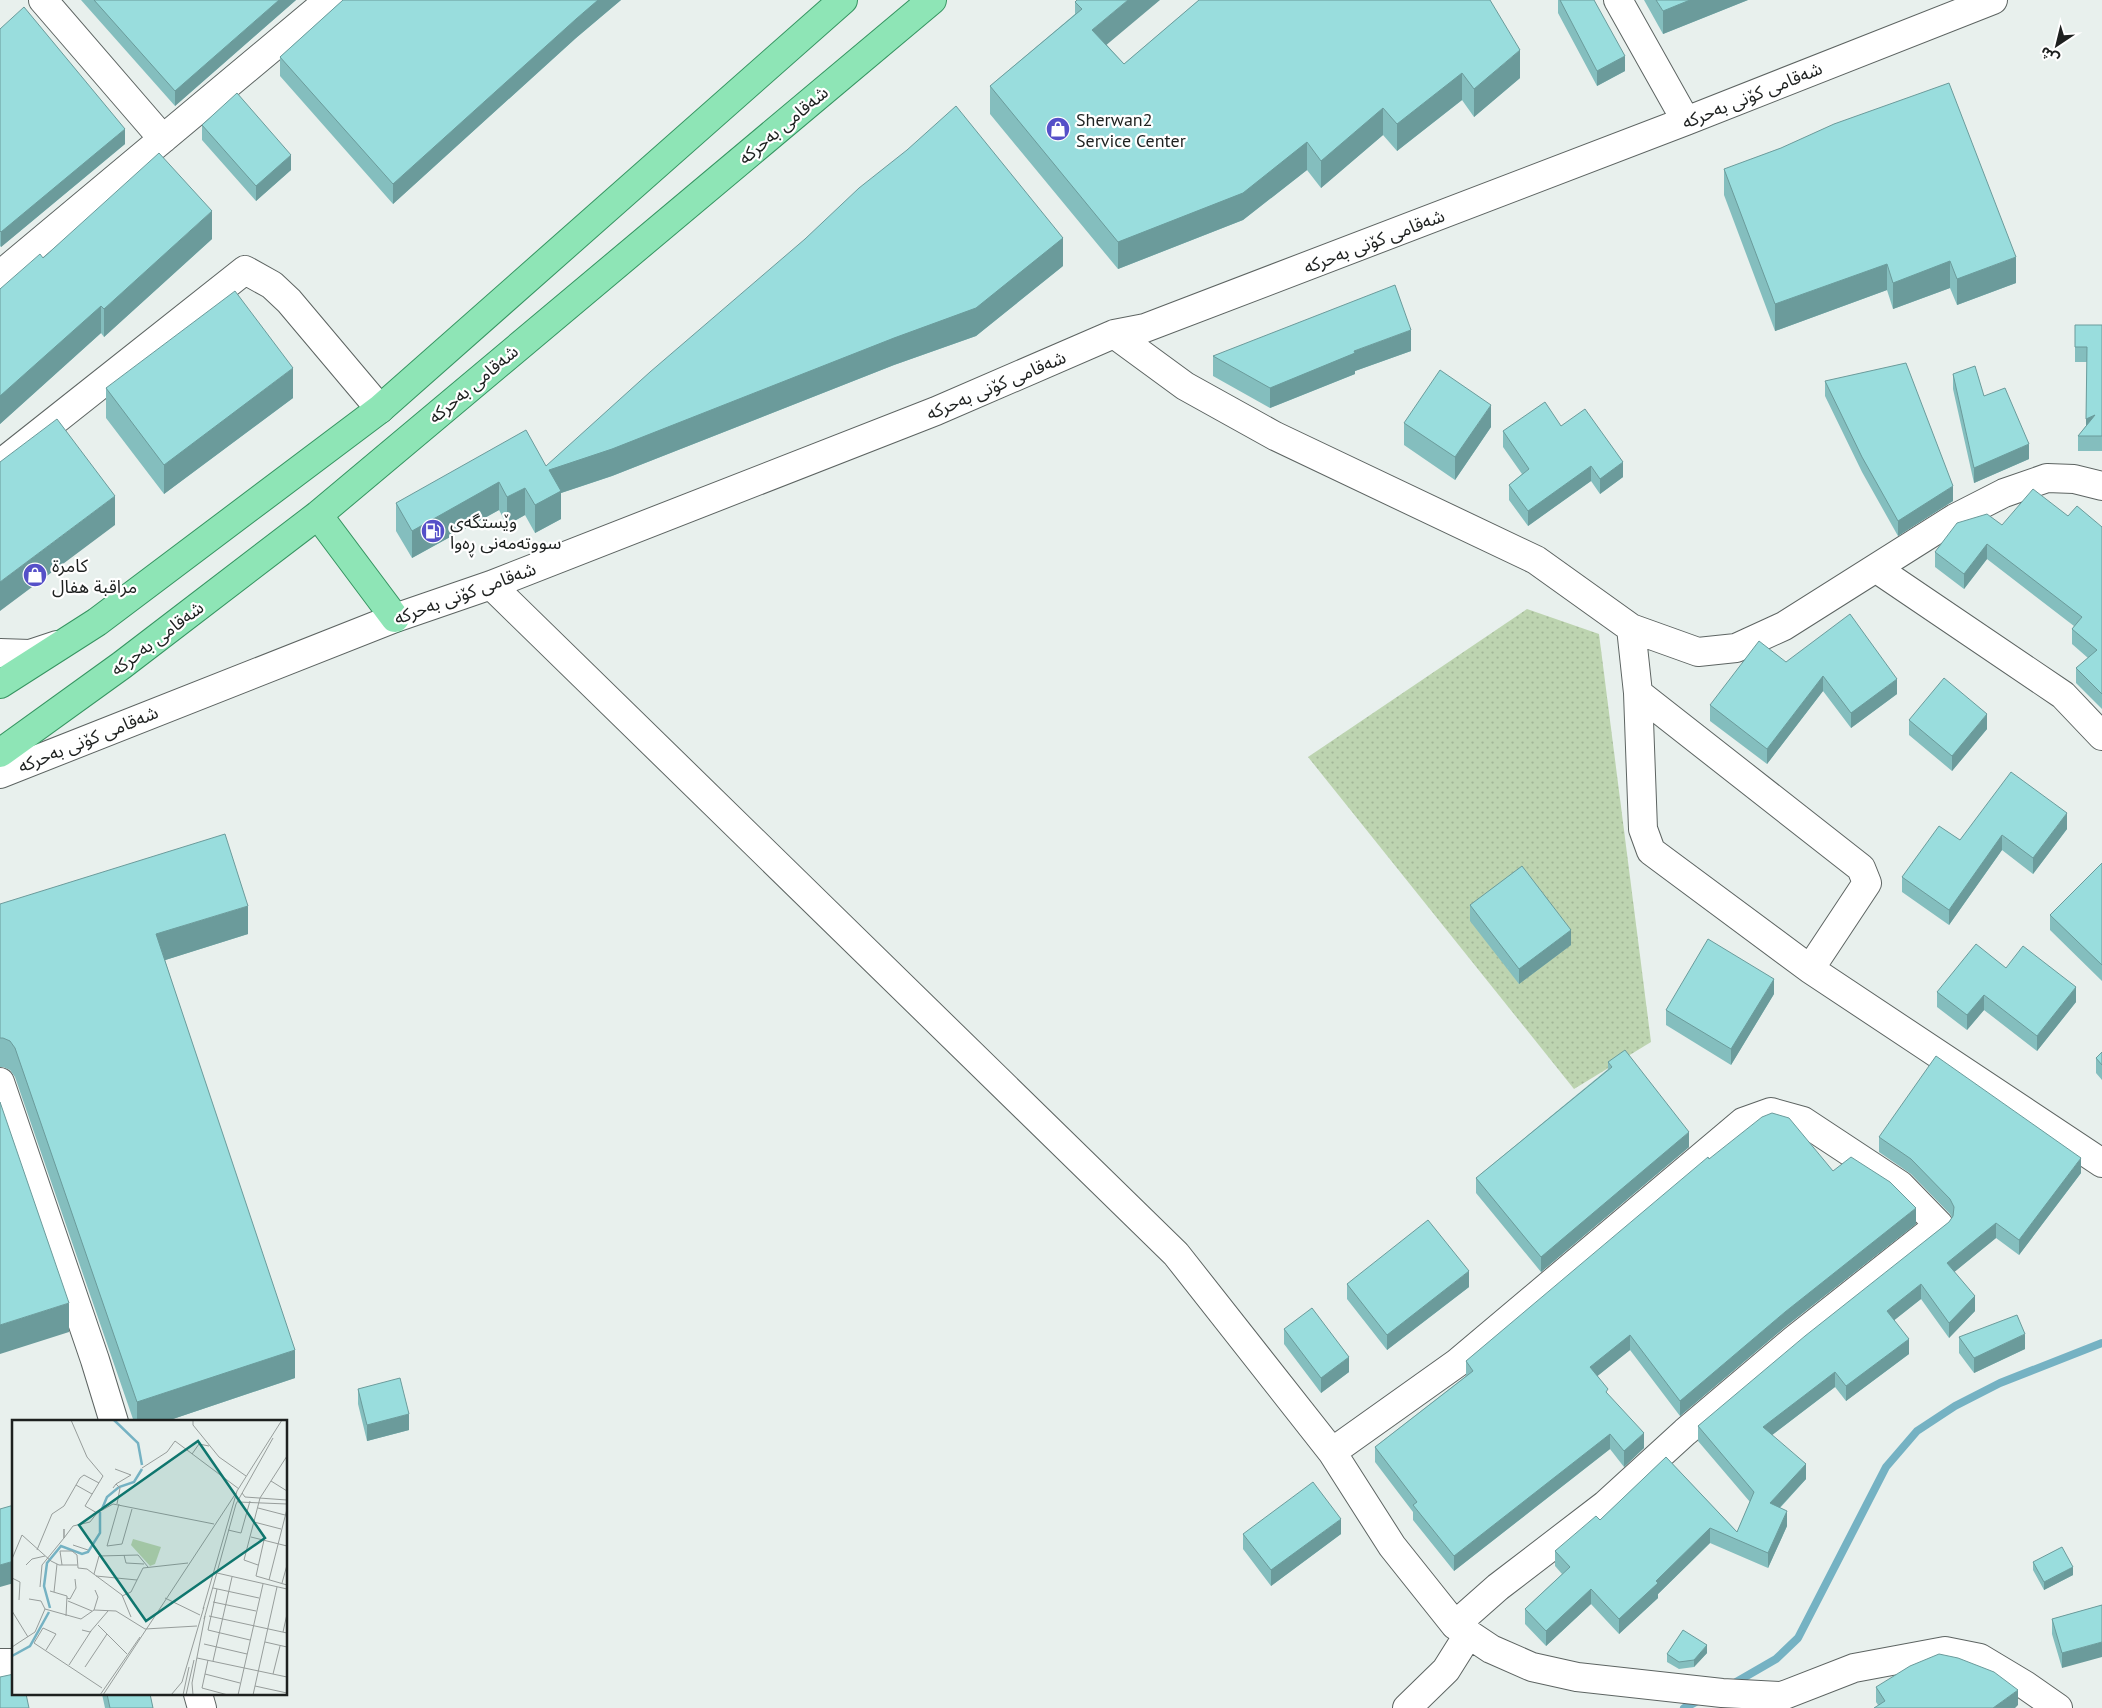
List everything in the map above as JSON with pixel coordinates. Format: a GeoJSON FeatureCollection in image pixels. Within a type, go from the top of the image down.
{"type":"FeatureCollection","features":[{"type":"Feature","properties":{"kind":"main road"},"geometry":{"type":"LineString","coordinates":[[0,684],[68,642],[380,410],[843,0]]}},
{"type":"Feature","properties":{"kind":"main road","name":"شەقامی بەحرکە"},"geometry":{"type":"LineString","coordinates":[[0,753],[114,671],[318,515],[932,0]]}},
{"type":"Feature","properties":{"kind":"main road"},"geometry":{"type":"LineString","coordinates":[[318,515],[395,618]]}},
{"type":"Feature","properties":{"kind":"street"},"geometry":{"type":"LineString","coordinates":[[43,0],[163,139]]}},
{"type":"Feature","properties":{"kind":"street"},"geometry":{"type":"LineString","coordinates":[[0,275],[329,0]]}},
{"type":"Feature","properties":{"kind":"street"},"geometry":{"type":"LineString","coordinates":[[1618,0],[1686,121]]}},
{"type":"Feature","properties":{"kind":"street","name":"شەقامی کۆنی بەحرکە"},"geometry":{"type":"LineString","coordinates":[[0,774],[395,618],[491,585],[936,411],[1114,334],[1145,328],[1686,121],[1993,0]]}},
{"type":"Feature","properties":{"kind":"street"},"geometry":{"type":"LineString","coordinates":[[0,464],[245,270],[272,285],[289,301],[380,410]]}},
{"type":"Feature","properties":{"kind":"street"},"geometry":{"type":"LineString","coordinates":[[1114,334],[1185,386],[1275,436],[1536,560],[1631,628],[1698,652],[1736,648],[1784,626],[1955,518],[2004,493],[2046,478],[2074,479],[2102,486]]}},
{"type":"Feature","properties":{"kind":"street"},"geometry":{"type":"LineString","coordinates":[[1876,569],[2063,696],[2102,736]]}},
{"type":"Feature","properties":{"kind":"street"},"geometry":{"type":"LineString","coordinates":[[491,585],[1176,1254],[1332,1452],[1392,1546],[1462,1630],[1491,1648],[1532,1667],[1577,1677],[1786,1702],[1854,1668],[1945,1651],[1980,1658],[2025,1685],[2058,1708]]}},
{"type":"Feature","properties":{"kind":"street"},"geometry":{"type":"LineString","coordinates":[[1631,628],[1638,693],[1643,829],[1651,851],[1810,970],[2102,1163]]}},
{"type":"Feature","properties":{"kind":"street"},"geometry":{"type":"LineString","coordinates":[[0,653],[30,654],[68,642]]}},
{"type":"Feature","properties":{"kind":"street"},"geometry":{"type":"LineString","coordinates":[[1638,693],[1860,868],[1868,883],[1810,970]]}},
{"type":"Feature","properties":{"kind":"street"},"geometry":{"type":"LineString","coordinates":[[0,1082],[95,1360],[113,1420]]}},
{"type":"Feature","properties":{"kind":"street"},"geometry":{"type":"LineString","coordinates":[[1332,1452],[1457,1363],[1743,1122],[1771,1112],[1803,1121],[1900,1185],[1939,1225],[1794,1339],[1685,1432],[1605,1506],[1498,1587],[1462,1630],[1446,1670],[1420,1697],[1406,1708]]}},
{"type":"Feature","properties":{"kind":"green space"},"geometry":{"type":"Polygon","coordinates":[[[1527,609],[1599,634],[1651,1042],[1574,1089],[1308,757],[1527,609]]]}},
{"type":"Feature","properties":{"kind":"building"},"geometry":{"type":"Polygon","coordinates":[[[94,0],[279,0],[175,91],[94,0]]]}},
{"type":"Feature","properties":{"kind":"building"},"geometry":{"type":"Polygon","coordinates":[[[343,0],[598,0],[393,184],[280,57],[343,0]]]}},
{"type":"Feature","properties":{"kind":"building"},"geometry":{"type":"Polygon","coordinates":[[[1077,0],[1128,0],[1092,30],[1124,64],[1199,0],[1490,0],[1520,50],[1474,89],[1462,73],[1397,124],[1383,108],[1321,161],[1307,142],[1243,193],[1118,242],[990,86],[1082,9],[1075,2],[1077,0]]]}},
{"type":"Feature","properties":{"kind":"building"},"geometry":{"type":"Polygon","coordinates":[[[1560,0],[1594,0],[1625,56],[1597,71],[1560,0]]]}},
{"type":"Feature","properties":{"kind":"building"},"geometry":{"type":"Polygon","coordinates":[[[1656,0],[1690,0],[1663,11],[1656,0]]]}},
{"type":"Feature","properties":{"kind":"building"},"geometry":{"type":"Polygon","coordinates":[[[24,7],[125,129],[1,232],[0,29],[24,7]]]}},
{"type":"Feature","properties":{"kind":"building"},"geometry":{"type":"Polygon","coordinates":[[[1949,83],[2016,257],[1957,279],[1950,261],[1893,283],[1887,264],[1775,304],[1724,169],[1781,148],[1834,124],[1949,83]]]}},
{"type":"Feature","properties":{"kind":"building"},"geometry":{"type":"Polygon","coordinates":[[[237,93],[291,155],[256,186],[202,125],[237,93]]]}},
{"type":"Feature","properties":{"kind":"building"},"geometry":{"type":"Polygon","coordinates":[[[956,106],[1063,238],[976,308],[894,338],[612,449],[549,470],[561,491],[535,505],[525,488],[507,497],[499,482],[412,531],[396,503],[526,430],[546,466],[650,372],[805,239],[859,188],[907,150],[956,106]]]}},
{"type":"Feature","properties":{"kind":"building"},"geometry":{"type":"Polygon","coordinates":[[[159,153],[212,211],[104,309],[101,306],[0,396],[0,289],[40,254],[43,258],[159,153]]]}},
{"type":"Feature","properties":{"kind":"building"},"geometry":{"type":"Polygon","coordinates":[[[1395,285],[1411,330],[1354,351],[1355,353],[1270,388],[1213,356],[1395,285]]]}},
{"type":"Feature","properties":{"kind":"building"},"geometry":{"type":"Polygon","coordinates":[[[235,291],[293,368],[164,465],[106,388],[235,291]]]}},
{"type":"Feature","properties":{"kind":"building"},"geometry":{"type":"Polygon","coordinates":[[[2075,325],[2102,325],[2102,436],[2078,436],[2095,415],[2086,419],[2087,347],[2075,347],[2075,325]]]}},
{"type":"Feature","properties":{"kind":"building"},"geometry":{"type":"Polygon","coordinates":[[[1906,363],[1953,486],[1898,521],[1862,457],[1825,381],[1906,363]]]}},
{"type":"Feature","properties":{"kind":"building"},"geometry":{"type":"Polygon","coordinates":[[[1975,366],[1984,396],[2005,388],[2029,444],[1974,468],[1953,374],[1975,366]]]}},
{"type":"Feature","properties":{"kind":"building"},"geometry":{"type":"Polygon","coordinates":[[[1440,370],[1491,405],[1455,457],[1404,423],[1440,370]]]}},
{"type":"Feature","properties":{"kind":"building"},"geometry":{"type":"Polygon","coordinates":[[[1545,402],[1561,426],[1585,409],[1623,462],[1600,479],[1591,466],[1528,511],[1509,485],[1529,469],[1503,431],[1545,402]]]}},
{"type":"Feature","properties":{"kind":"building"},"geometry":{"type":"Polygon","coordinates":[[[57,419],[115,496],[0,582],[0,462],[57,419]]]}},
{"type":"Feature","properties":{"kind":"building"},"geometry":{"type":"Polygon","coordinates":[[[2033,489],[2068,516],[2077,506],[2102,527],[2102,694],[2076,668],[2097,650],[2072,629],[2082,617],[1987,544],[1964,574],[1935,552],[1957,523],[1987,514],[2002,525],[2033,489]]]}},
{"type":"Feature","properties":{"kind":"building"},"geometry":{"type":"Polygon","coordinates":[[[1850,614],[1897,679],[1851,713],[1823,676],[1767,749],[1710,705],[1759,641],[1786,662],[1850,614]]]}},
{"type":"Feature","properties":{"kind":"building"},"geometry":{"type":"Polygon","coordinates":[[[1944,678],[1987,714],[1952,756],[1909,720],[1944,678]]]}},
{"type":"Feature","properties":{"kind":"building"},"geometry":{"type":"Polygon","coordinates":[[[2011,772],[2067,813],[2033,858],[2002,835],[1949,910],[1902,877],[1939,826],[1960,840],[2011,772]]]}},
{"type":"Feature","properties":{"kind":"building"},"geometry":{"type":"Polygon","coordinates":[[[225,834],[248,906],[156,934],[295,1350],[137,1402],[15,1048],[10,1041],[0,1038],[0,904],[225,834]]]}},
{"type":"Feature","properties":{"kind":"building"},"geometry":{"type":"Polygon","coordinates":[[[2102,863],[2102,965],[2050,915],[2102,863]]]}},
{"type":"Feature","properties":{"kind":"building"},"geometry":{"type":"Polygon","coordinates":[[[1522,866],[1571,930],[1519,969],[1470,905],[1522,866]]]}},
{"type":"Feature","properties":{"kind":"building"},"geometry":{"type":"Polygon","coordinates":[[[1708,939],[1774,979],[1731,1049],[1666,1010],[1708,939]]]}},
{"type":"Feature","properties":{"kind":"building"},"geometry":{"type":"Polygon","coordinates":[[[1976,944],[2006,968],[2023,946],[2076,987],[2037,1036],[1984,995],[1967,1015],[1937,992],[1976,944]]]}},
{"type":"Feature","properties":{"kind":"building"},"geometry":{"type":"Polygon","coordinates":[[[1625,1050],[1689,1132],[1541,1257],[1476,1178],[1612,1067],[1608,1062],[1625,1050]]]}},
{"type":"Feature","properties":{"kind":"building"},"geometry":{"type":"Polygon","coordinates":[[[2102,1052],[2102,1065],[2096,1058],[2102,1052]]]}},
{"type":"Feature","properties":{"kind":"building"},"geometry":{"type":"Polygon","coordinates":[[[1936,1056],[2081,1158],[2019,1240],[1996,1223],[1947,1263],[1975,1296],[1949,1323],[1921,1284],[1887,1311],[1909,1339],[1846,1386],[1835,1372],[1763,1427],[1806,1464],[1770,1503],[1787,1511],[1768,1553],[1710,1528],[1656,1581],[1658,1583],[1619,1619],[1591,1589],[1546,1631],[1525,1609],[1570,1567],[1555,1551],[1596,1516],[1600,1520],[1666,1457],[1737,1532],[1754,1492],[1698,1426],[1805,1336],[1949,1222],[1953,1216],[1954,1207],[1950,1199],[1911,1159],[1879,1137],[1936,1056]]]}},
{"type":"Feature","properties":{"kind":"building"},"geometry":{"type":"Polygon","coordinates":[[[0,1102],[69,1303],[0,1325],[0,1102]]]}},
{"type":"Feature","properties":{"kind":"building"},"geometry":{"type":"Polygon","coordinates":[[[1772,1113],[1789,1118],[1833,1171],[1851,1157],[1890,1182],[1916,1208],[1785,1312],[1680,1401],[1630,1335],[1590,1367],[1608,1389],[1606,1392],[1644,1433],[1624,1451],[1610,1434],[1454,1556],[1413,1505],[1417,1502],[1375,1447],[1473,1371],[1466,1361],[1708,1157],[1709,1159],[1762,1117],[1772,1113]]]}},
{"type":"Feature","properties":{"kind":"building"},"geometry":{"type":"Polygon","coordinates":[[[1428,1220],[1469,1271],[1387,1335],[1347,1284],[1428,1220]]]}},
{"type":"Feature","properties":{"kind":"building"},"geometry":{"type":"Polygon","coordinates":[[[1312,1308],[1349,1357],[1321,1378],[1284,1329],[1312,1308]]]}},
{"type":"Feature","properties":{"kind":"building"},"geometry":{"type":"Polygon","coordinates":[[[2017,1315],[2025,1334],[1974,1358],[1959,1337],[2017,1315]]]}},
{"type":"Feature","properties":{"kind":"building"},"geometry":{"type":"Polygon","coordinates":[[[400,1378],[409,1414],[367,1425],[358,1389],[400,1378]]]}},
{"type":"Feature","properties":{"kind":"building"},"geometry":{"type":"Polygon","coordinates":[[[1313,1482],[1341,1519],[1271,1570],[1243,1534],[1313,1482]]]}},
{"type":"Feature","properties":{"kind":"building"},"geometry":{"type":"Polygon","coordinates":[[[12,1506],[12,1562],[0,1565],[0,1509],[12,1506]]]}},
{"type":"Feature","properties":{"kind":"building"},"geometry":{"type":"Polygon","coordinates":[[[2062,1547],[2073,1567],[2044,1582],[2033,1562],[2062,1547]]]}},
{"type":"Feature","properties":{"kind":"building"},"geometry":{"type":"Polygon","coordinates":[[[2102,1605],[2102,1642],[2062,1653],[2052,1619],[2102,1605]]]}},
{"type":"Feature","properties":{"kind":"building"},"geometry":{"type":"Polygon","coordinates":[[[1683,1630],[1707,1645],[1694,1660],[1679,1662],[1667,1654],[1683,1630]]]}},
{"type":"Feature","properties":{"kind":"building"},"geometry":{"type":"Polygon","coordinates":[[[1939,1654],[1958,1658],[1994,1672],[2018,1690],[1993,1708],[1874,1708],[1885,1701],[1876,1687],[1910,1666],[1939,1654]]]}},
{"type":"Feature","properties":{"kind":"building"},"geometry":{"type":"Polygon","coordinates":[[[12,1674],[12,1696],[26,1696],[29,1708],[0,1708],[0,1677],[12,1674]]]}},
{"type":"Feature","properties":{"kind":"building"},"geometry":{"type":"Polygon","coordinates":[[[107,1696],[150,1696],[153,1708],[110,1708],[107,1696]]]}},
{"type":"Feature","properties":{"kind":"waterway"},"geometry":{"type":"LineString","coordinates":[[1731,1685],[1776,1659],[1798,1638],[1886,1467],[1917,1431],[1955,1406],[2000,1383],[2102,1343]]}},
{"type":"Feature","properties":{"kind":"waterway"},"geometry":{"type":"LineString","coordinates":[[1684,1708],[1700,1700]]}},
{"type":"Feature","properties":{"kind":"place","name":"Sherwan2 Service Center"},"geometry":{"type":"Point","coordinates":[1058,129]}},
{"type":"Feature","properties":{"kind":"place","name":"وێستگەی سووتەمەنی ڕەوا"},"geometry":{"type":"Point","coordinates":[433,531]}},
{"type":"Feature","properties":{"kind":"place","name":"كامرة مراقبة هفال"},"geometry":{"type":"Point","coordinates":[35,575]}}]}
